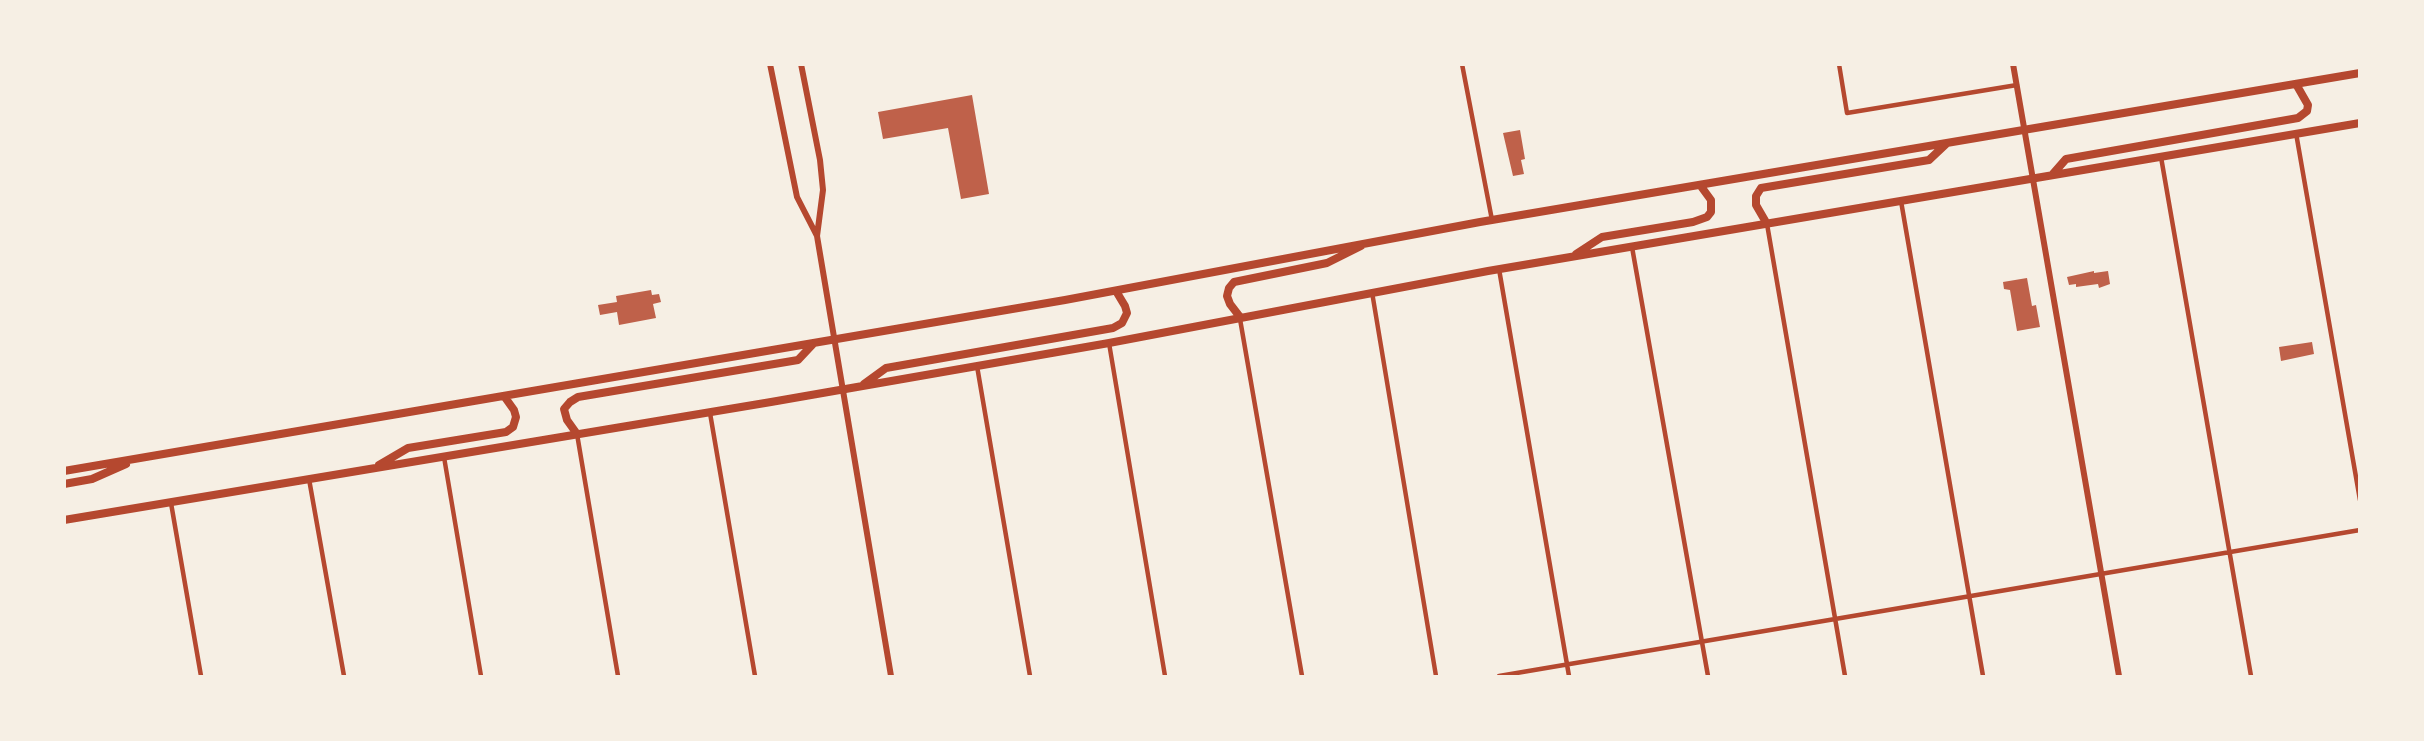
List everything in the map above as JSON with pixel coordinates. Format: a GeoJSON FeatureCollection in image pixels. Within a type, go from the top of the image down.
{"type":"FeatureCollection","features":[{"type":"Feature","properties":{"kind":"highway"},"geometry":{"type":"LineString","coordinates":[[64,471],[834,341],[1116,291],[1492,220],[2360,73]]}},
{"type":"Feature","properties":{"kind":"highway"},"geometry":{"type":"LineString","coordinates":[[2051,176],[2067,159],[2298,118],[2304,115],[2308,105],[2296,84]]}},
{"type":"Feature","properties":{"kind":"highway"},"geometry":{"type":"LineString","coordinates":[[64,520],[978,366],[1109,343],[1372,291],[2360,123]]}},
{"type":"Feature","properties":{"kind":"highway"},"geometry":{"type":"LineString","coordinates":[[1767,224],[1756,205],[1756,196],[1761,188],[1929,160],[1946,144]]}},
{"type":"Feature","properties":{"kind":"highway"},"geometry":{"type":"LineString","coordinates":[[1573,256],[1602,237],[1693,222],[1707,217],[1711,212],[1711,200],[1700,185]]}},
{"type":"Feature","properties":{"kind":"highway"},"geometry":{"type":"LineString","coordinates":[[1240,317],[1227,296],[1228,288],[1234,282],[1327,263],[1370,242]]}},
{"type":"Feature","properties":{"kind":"highway"},"geometry":{"type":"LineString","coordinates":[[861,386],[886,368],[1113,328],[1122,323],[1126,313],[1125,306],[1116,291]]}},
{"type":"Feature","properties":{"kind":"highway"},"geometry":{"type":"LineString","coordinates":[[577,434],[568,423],[564,410],[578,397],[798,360],[813,344]]}},
{"type":"Feature","properties":{"kind":"highway"},"geometry":{"type":"LineString","coordinates":[[373,468],[408,448],[506,432],[513,427],[516,417],[504,396]]}},
{"type":"Feature","properties":{"kind":"highway"},"geometry":{"type":"LineString","coordinates":[[64,484],[92,479],[137,459]]}},
{"type":"Feature","properties":{"kind":"street"},"geometry":{"type":"LineString","coordinates":[[770,64],[797,197],[818,236]]}},
{"type":"Feature","properties":{"kind":"street"},"geometry":{"type":"LineString","coordinates":[[801,64],[824,190],[818,236],[841,389],[891,676]]}},
{"type":"Feature","properties":{"kind":"street"},"geometry":{"type":"LineString","coordinates":[[1462,64],[1492,220]]}},
{"type":"Feature","properties":{"kind":"street"},"geometry":{"type":"LineString","coordinates":[[1839,64],[1847,114],[2017,85]]}},
{"type":"Feature","properties":{"kind":"street"},"geometry":{"type":"LineString","coordinates":[[2013,64],[2119,676]]}},
{"type":"Feature","properties":{"kind":"street"},"geometry":{"type":"LineString","coordinates":[[2296,134],[2360,500]]}},
{"type":"Feature","properties":{"kind":"street"},"geometry":{"type":"LineString","coordinates":[[2161,157],[2251,676]]}},
{"type":"Feature","properties":{"kind":"street"},"geometry":{"type":"LineString","coordinates":[[1900,201],[1983,676]]}},
{"type":"Feature","properties":{"kind":"street"},"geometry":{"type":"LineString","coordinates":[[1767,224],[1845,676]]}},
{"type":"Feature","properties":{"kind":"street"},"geometry":{"type":"LineString","coordinates":[[1632,247],[1708,676]]}},
{"type":"Feature","properties":{"kind":"street"},"geometry":{"type":"LineString","coordinates":[[1499,269],[1569,676]]}},
{"type":"Feature","properties":{"kind":"street"},"geometry":{"type":"LineString","coordinates":[[1372,291],[1436,676]]}},
{"type":"Feature","properties":{"kind":"street"},"geometry":{"type":"LineString","coordinates":[[1240,317],[1302,676]]}},
{"type":"Feature","properties":{"kind":"street"},"geometry":{"type":"LineString","coordinates":[[1109,343],[1166,676]]}},
{"type":"Feature","properties":{"kind":"street"},"geometry":{"type":"LineString","coordinates":[[978,366],[1030,676]]}},
{"type":"Feature","properties":{"kind":"street"},"geometry":{"type":"LineString","coordinates":[[710,412],[755,676]]}},
{"type":"Feature","properties":{"kind":"street"},"geometry":{"type":"LineString","coordinates":[[577,434],[618,676]]}},
{"type":"Feature","properties":{"kind":"street"},"geometry":{"type":"LineString","coordinates":[[443,457],[481,676]]}},
{"type":"Feature","properties":{"kind":"street"},"geometry":{"type":"LineString","coordinates":[[309,479],[344,676]]}},
{"type":"Feature","properties":{"kind":"street"},"geometry":{"type":"LineString","coordinates":[[171,502],[201,676]]}},
{"type":"Feature","properties":{"kind":"street"},"geometry":{"type":"LineString","coordinates":[[1499,676],[2360,530]]}},
{"type":"Feature","properties":{"kind":"building"},"geometry":{"type":"Polygon","coordinates":[[[972,95],[989,194],[961,199],[948,128],[883,139],[878,112],[972,95]]]}},
{"type":"Feature","properties":{"kind":"building"},"geometry":{"type":"Polygon","coordinates":[[[1520,130],[1525,159],[1521,160],[1524,174],[1513,176],[1503,133],[1520,130]]]}},
{"type":"Feature","properties":{"kind":"building"},"geometry":{"type":"Polygon","coordinates":[[[2094,271],[2094,273],[2108,271],[2110,284],[2099,288],[2098,284],[2076,287],[2076,284],[2069,285],[2067,277],[2094,271]]]}},
{"type":"Feature","properties":{"kind":"building"},"geometry":{"type":"Polygon","coordinates":[[[2027,278],[2032,306],[2036,305],[2040,327],[2017,331],[2010,290],[2004,289],[2003,282],[2027,278]]]}},
{"type":"Feature","properties":{"kind":"building"},"geometry":{"type":"Polygon","coordinates":[[[651,290],[652,295],[659,294],[661,302],[653,304],[656,318],[619,325],[617,312],[600,315],[598,305],[617,302],[616,296],[651,290]]]}},
{"type":"Feature","properties":{"kind":"building"},"geometry":{"type":"Polygon","coordinates":[[[2312,342],[2314,354],[2281,361],[2279,347],[2312,342]]]}}]}
